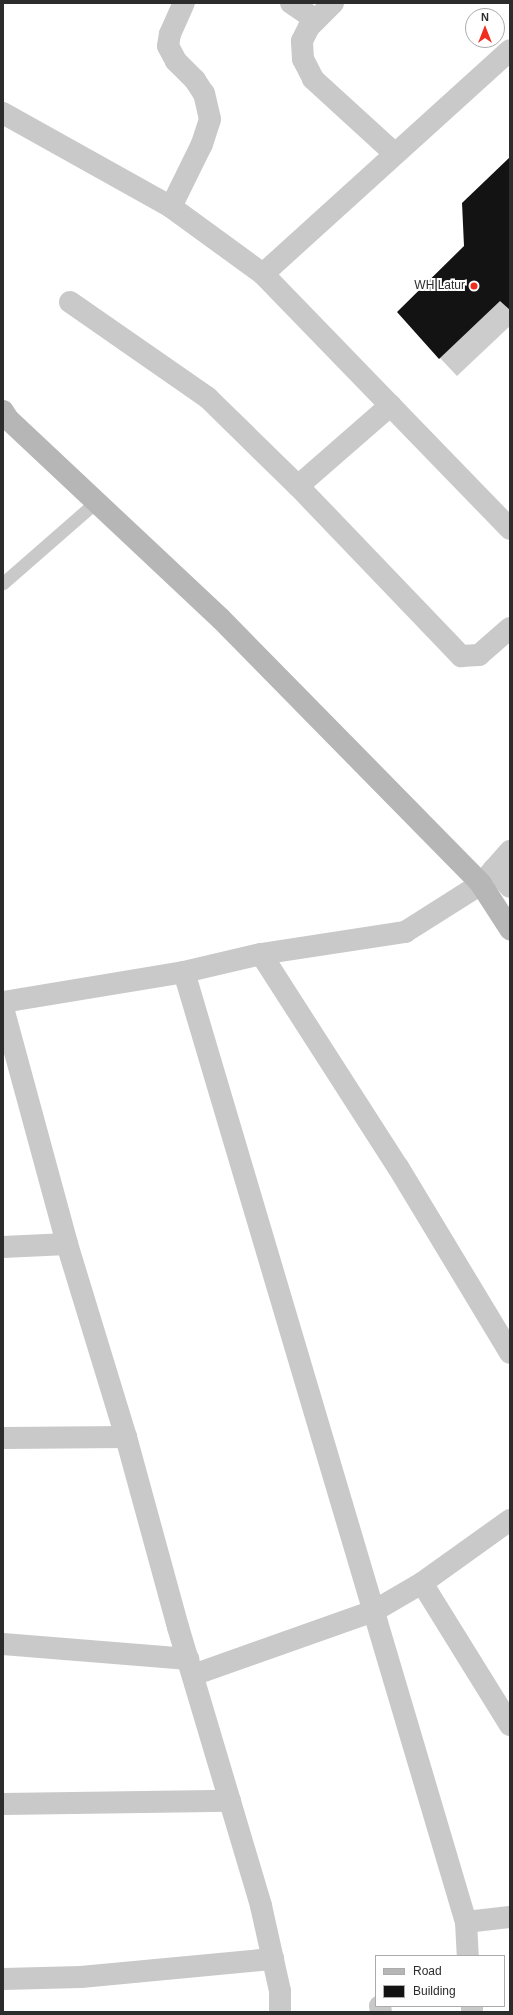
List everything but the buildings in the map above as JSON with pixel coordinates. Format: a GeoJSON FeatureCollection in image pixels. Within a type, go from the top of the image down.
{"type":"FeatureCollection","features":[{"type":"Feature","properties":{"kind":"street"},"geometry":{"type":"LineString","coordinates":[[171,207],[202,144],[210,119],[204,94],[195,80],[176,61],[168,46],[170,34],[184,3]]}},
{"type":"Feature","properties":{"kind":"street"},"geometry":{"type":"LineString","coordinates":[[291,3],[316,20]]}},
{"type":"Feature","properties":{"kind":"street"},"geometry":{"type":"LineString","coordinates":[[333,3],[316,20],[302,41],[303,59],[313,79],[395,154]]}},
{"type":"Feature","properties":{"kind":"street"},"geometry":{"type":"LineString","coordinates":[[263,274],[510,50]]}},
{"type":"Feature","properties":{"kind":"street"},"geometry":{"type":"LineString","coordinates":[[3,113],[171,207],[263,274],[510,529]]}},
{"type":"Feature","properties":{"kind":"street"},"geometry":{"type":"LineString","coordinates":[[70,302],[208,398],[298,486],[461,656],[479,655],[510,628]]}},
{"type":"Feature","properties":{"kind":"street"},"geometry":{"type":"LineString","coordinates":[[298,486],[391,405]]}},
{"type":"Feature","properties":{"kind":"street"},"geometry":{"type":"LineString","coordinates":[[3,411],[8,419],[221,620],[487,876],[510,887]]}},
{"type":"Feature","properties":{"kind":"street"},"geometry":{"type":"LineString","coordinates":[[3,1002],[184,972],[261,954],[405,932],[487,876],[510,851]]}},
{"type":"Feature","properties":{"kind":"street"},"geometry":{"type":"LineString","coordinates":[[487,876],[510,929]]}},
{"type":"Feature","properties":{"kind":"street"},"geometry":{"type":"LineString","coordinates":[[261,954],[398,1167],[508,1345]]}},
{"type":"Feature","properties":{"kind":"street"},"geometry":{"type":"LineString","coordinates":[[184,972],[466,1922],[468,1955]]}},
{"type":"Feature","properties":{"kind":"street"},"geometry":{"type":"LineString","coordinates":[[3,1008],[67,1244],[126,1437],[190,1667],[261,1906],[280,1991],[280,2012]]}},
{"type":"Feature","properties":{"kind":"street"},"geometry":{"type":"LineString","coordinates":[[3,1247],[67,1244]]}},
{"type":"Feature","properties":{"kind":"street"},"geometry":{"type":"LineString","coordinates":[[3,1438],[126,1437]]}},
{"type":"Feature","properties":{"kind":"street"},"geometry":{"type":"LineString","coordinates":[[3,1644],[190,1667],[374,1611],[422,1583],[510,1520]]}},
{"type":"Feature","properties":{"kind":"street"},"geometry":{"type":"LineString","coordinates":[[422,1583],[510,1725]]}},
{"type":"Feature","properties":{"kind":"street"},"geometry":{"type":"LineString","coordinates":[[3,1804],[230,1801]]}},
{"type":"Feature","properties":{"kind":"street"},"geometry":{"type":"LineString","coordinates":[[466,1922],[510,1917]]}},
{"type":"Feature","properties":{"kind":"street"},"geometry":{"type":"LineString","coordinates":[[3,1979],[81,1977],[272,1959]]}},
{"type":"Feature","properties":{"kind":"lane"},"geometry":{"type":"LineString","coordinates":[[3,582],[96,502]]}},
{"type":"Feature","properties":{"kind":"place","name":"WH Latur"},"geometry":{"type":"Point","coordinates":[474,286]}}]}
